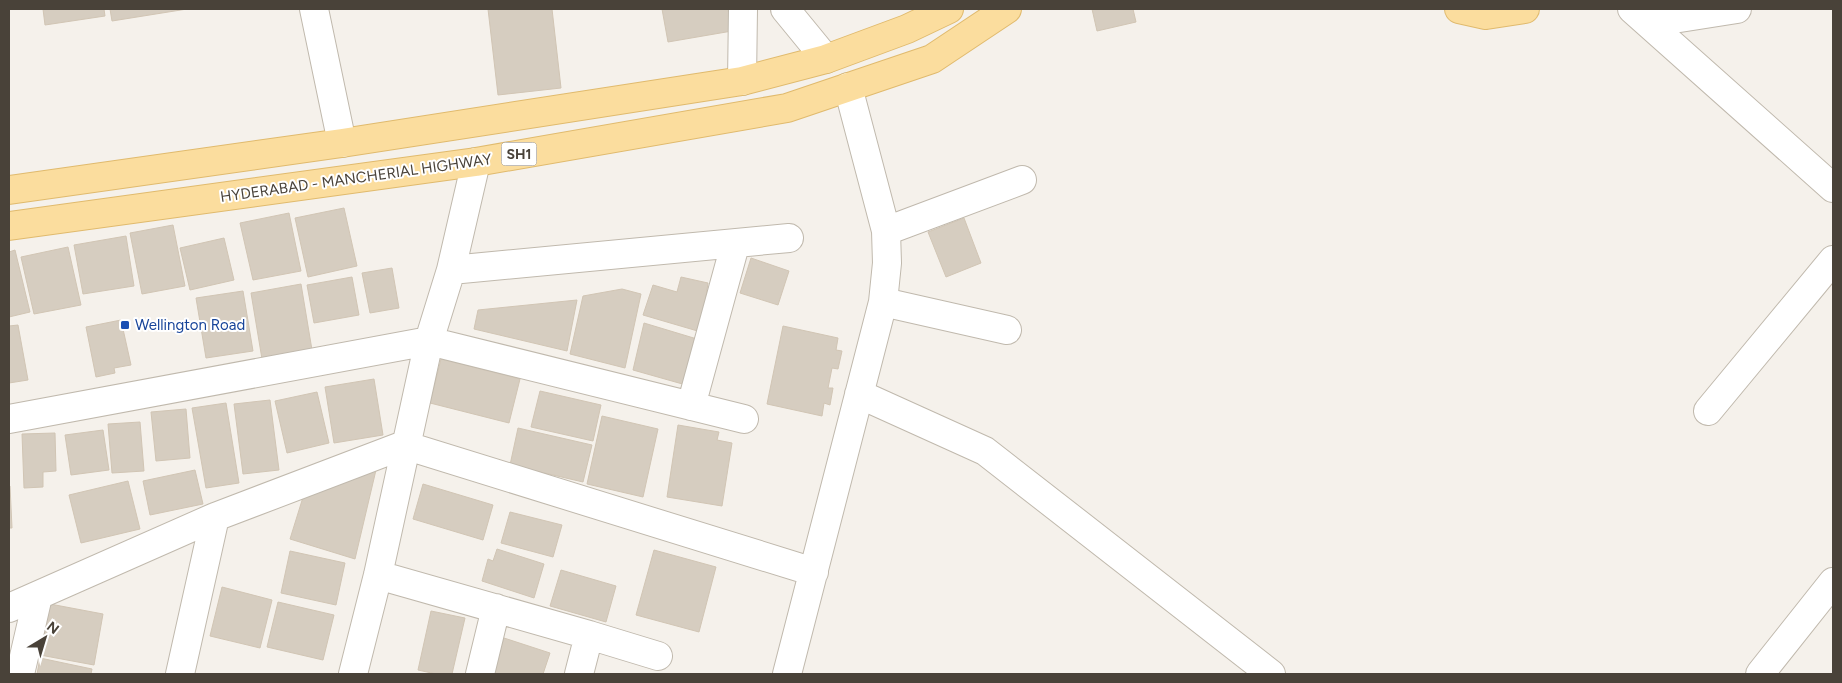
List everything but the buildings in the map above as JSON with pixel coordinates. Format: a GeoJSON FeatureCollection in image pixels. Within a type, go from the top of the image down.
{"type":"FeatureCollection","features":[{"type":"Feature","properties":{"kind":"main road"},"geometry":{"type":"LineString","coordinates":[[9,190],[342,143],[742,81],[826,59],[907,29],[949,9]]}},
{"type":"Feature","properties":{"kind":"main road","name":"HYDERABAD - MANCHERIAL HIGHWAY"},"geometry":{"type":"LineString","coordinates":[[9,226],[476,162],[787,108],[932,60],[1007,9]]}},
{"type":"Feature","properties":{"kind":"main road"},"geometry":{"type":"LineString","coordinates":[[1459,9],[1486,15],[1525,9]]}},
{"type":"Feature","properties":{"kind":"street"},"geometry":{"type":"LineString","coordinates":[[314,9],[342,143]]}},
{"type":"Feature","properties":{"kind":"street"},"geometry":{"type":"LineString","coordinates":[[742,81],[743,9]]}},
{"type":"Feature","properties":{"kind":"street"},"geometry":{"type":"LineString","coordinates":[[785,9],[826,59]]}},
{"type":"Feature","properties":{"kind":"street"},"geometry":{"type":"LineString","coordinates":[[1640,16],[1737,9]]}},
{"type":"Feature","properties":{"kind":"street"},"geometry":{"type":"LineString","coordinates":[[1640,16],[1833,188]]}},
{"type":"Feature","properties":{"kind":"street"},"geometry":{"type":"LineString","coordinates":[[787,674],[883,302],[887,263],[886,231],[848,87]]}},
{"type":"Feature","properties":{"kind":"street"},"geometry":{"type":"LineString","coordinates":[[353,674],[378,574],[404,445],[476,162]]}},
{"type":"Feature","properties":{"kind":"street"},"geometry":{"type":"LineString","coordinates":[[886,231],[1022,180]]}},
{"type":"Feature","properties":{"kind":"street"},"geometry":{"type":"LineString","coordinates":[[450,270],[736,245],[789,238]]}},
{"type":"Feature","properties":{"kind":"street"},"geometry":{"type":"LineString","coordinates":[[691,406],[736,245]]}},
{"type":"Feature","properties":{"kind":"street"},"geometry":{"type":"LineString","coordinates":[[1708,411],[1833,260]]}},
{"type":"Feature","properties":{"kind":"street"},"geometry":{"type":"LineString","coordinates":[[883,302],[1007,330]]}},
{"type":"Feature","properties":{"kind":"street"},"geometry":{"type":"LineString","coordinates":[[9,419],[429,341],[744,419]]}},
{"type":"Feature","properties":{"kind":"street"},"geometry":{"type":"LineString","coordinates":[[859,394],[985,451],[1271,674]]}},
{"type":"Feature","properties":{"kind":"street"},"geometry":{"type":"LineString","coordinates":[[9,608],[215,517],[404,445],[814,572]]}},
{"type":"Feature","properties":{"kind":"street"},"geometry":{"type":"LineString","coordinates":[[180,674],[215,517]]}},
{"type":"Feature","properties":{"kind":"street"},"geometry":{"type":"LineString","coordinates":[[378,574],[658,656]]}},
{"type":"Feature","properties":{"kind":"street"},"geometry":{"type":"LineString","coordinates":[[1760,674],[1833,582]]}},
{"type":"Feature","properties":{"kind":"street"},"geometry":{"type":"LineString","coordinates":[[20,674],[38,596]]}},
{"type":"Feature","properties":{"kind":"street"},"geometry":{"type":"LineString","coordinates":[[480,674],[496,608]]}},
{"type":"Feature","properties":{"kind":"street"},"geometry":{"type":"LineString","coordinates":[[579,674],[589,635]]}},
{"type":"Feature","properties":{"kind":"place","name":"Wellington Road"},"geometry":{"type":"Point","coordinates":[125,325]}}]}
